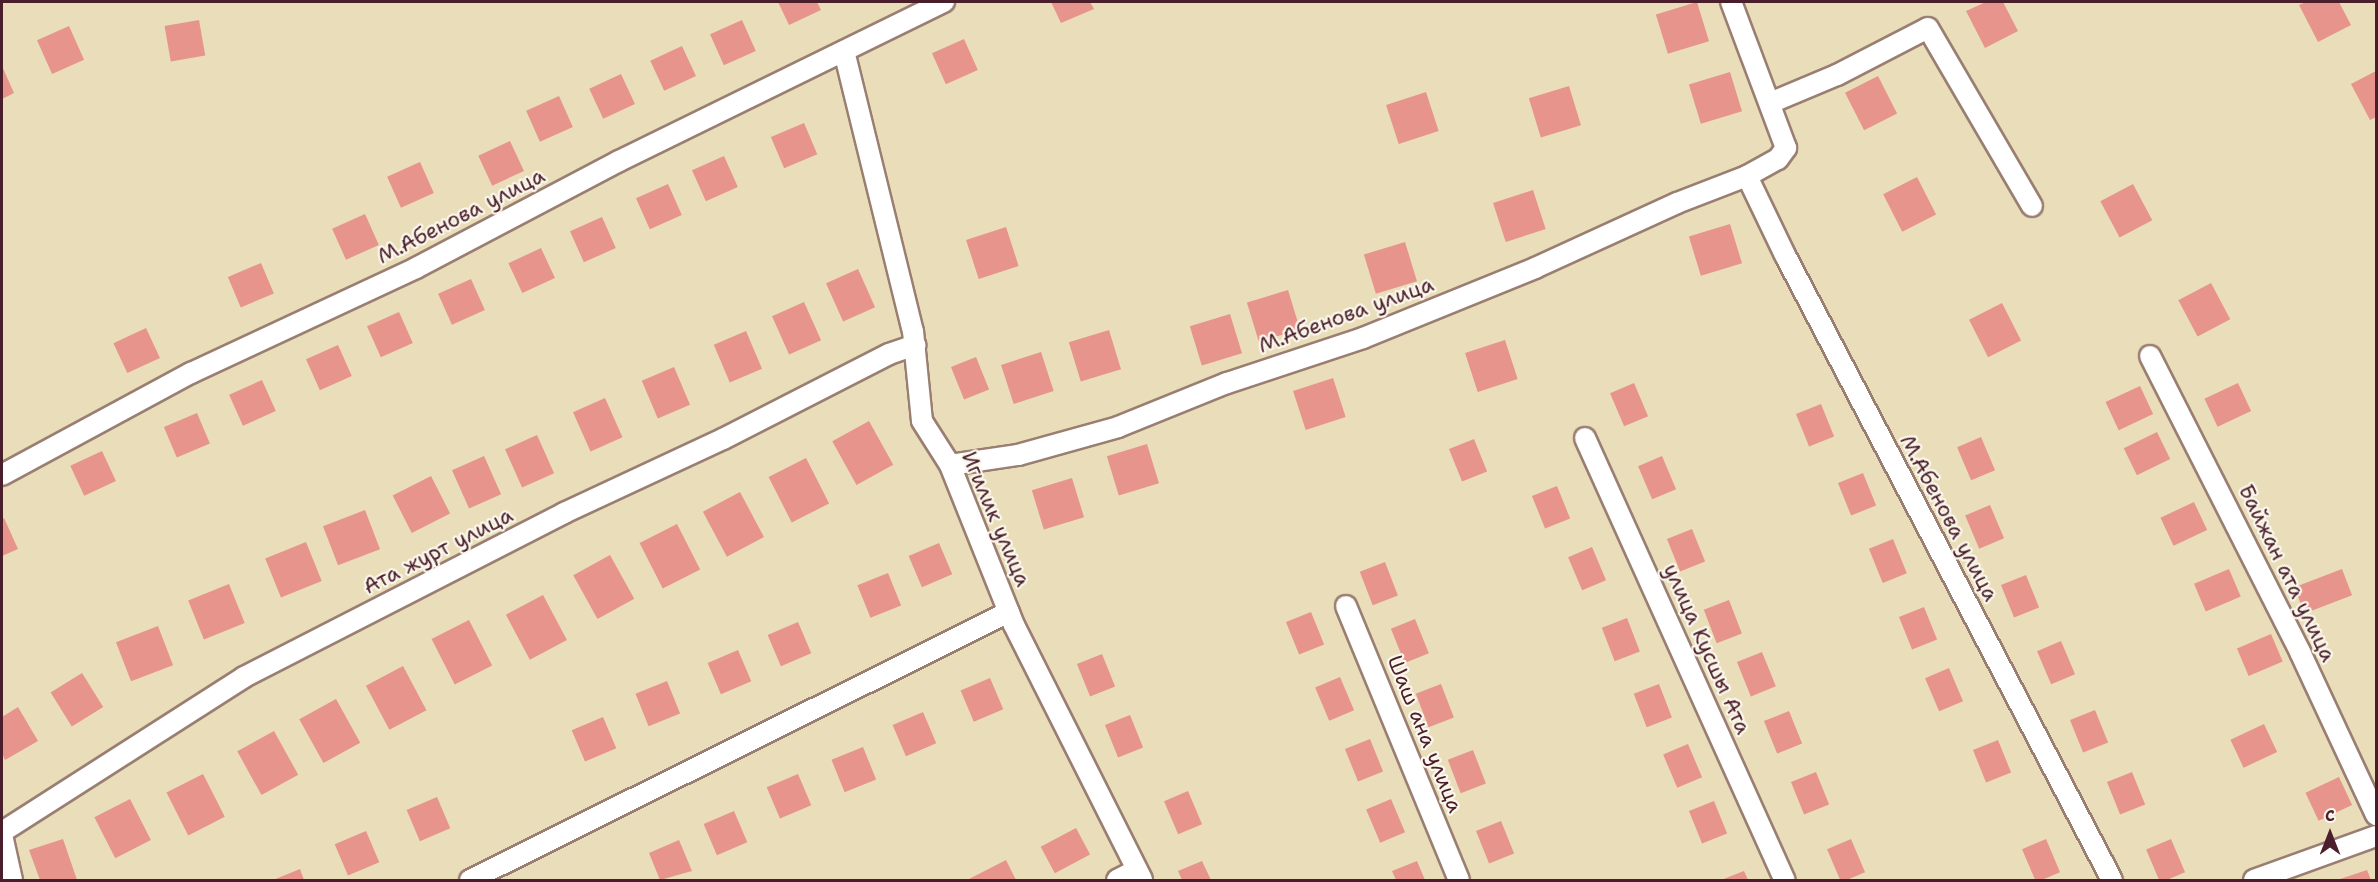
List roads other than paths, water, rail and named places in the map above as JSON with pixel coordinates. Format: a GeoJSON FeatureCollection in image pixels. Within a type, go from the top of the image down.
{"type":"FeatureCollection","features":[{"type":"Feature","properties":{"kind":"street","name":"М.Абенова улица"},"geometry":{"type":"LineString","coordinates":[[2,475],[191,373],[416,268],[630,156],[844,51],[911,9],[944,2]]}},
{"type":"Feature","properties":{"kind":"street","name":"М.Абенова улица"},"geometry":{"type":"LineString","coordinates":[[950,465],[1018,455],[1118,427],[1227,383],[1363,338],[1747,176],[1778,159],[1786,148],[1731,2]]}},
{"type":"Feature","properties":{"kind":"street"},"geometry":{"type":"LineString","coordinates":[[1770,103],[1837,75],[1928,28],[2032,206]]}},
{"type":"Feature","properties":{"kind":"street","name":"Игилик улица"},"geometry":{"type":"LineString","coordinates":[[844,51],[915,345],[922,421],[950,465],[1009,612],[1139,875]]}},
{"type":"Feature","properties":{"kind":"street","name":"М.Абенова улица"},"geometry":{"type":"LineString","coordinates":[[1747,176],[1785,255],[2112,880]]}},
{"type":"Feature","properties":{"kind":"street","name":"Ата журт улица"},"geometry":{"type":"LineString","coordinates":[[2,833],[244,677],[564,513],[723,439],[889,354],[915,345]]}},
{"type":"Feature","properties":{"kind":"street","name":"Байжан ата улица"},"geometry":{"type":"LineString","coordinates":[[2150,356],[2289,631],[2376,815]]}},
{"type":"Feature","properties":{"kind":"street","name":"улица Кусшы Ата"},"geometry":{"type":"LineString","coordinates":[[1585,438],[1785,880]]}},
{"type":"Feature","properties":{"kind":"street","name":"Шаш ана улица"},"geometry":{"type":"LineString","coordinates":[[1346,606],[1459,880]]}},
{"type":"Feature","properties":{"kind":"street"},"geometry":{"type":"LineString","coordinates":[[470,880],[1009,612]]}},
{"type":"Feature","properties":{"kind":"street"},"geometry":{"type":"LineString","coordinates":[[2,833],[12,880]]}},
{"type":"Feature","properties":{"kind":"street"},"geometry":{"type":"LineString","coordinates":[[2254,880],[2376,836]]}},
{"type":"Feature","properties":{"kind":"street"},"geometry":{"type":"LineString","coordinates":[[1118,880],[1139,875]]}}]}
